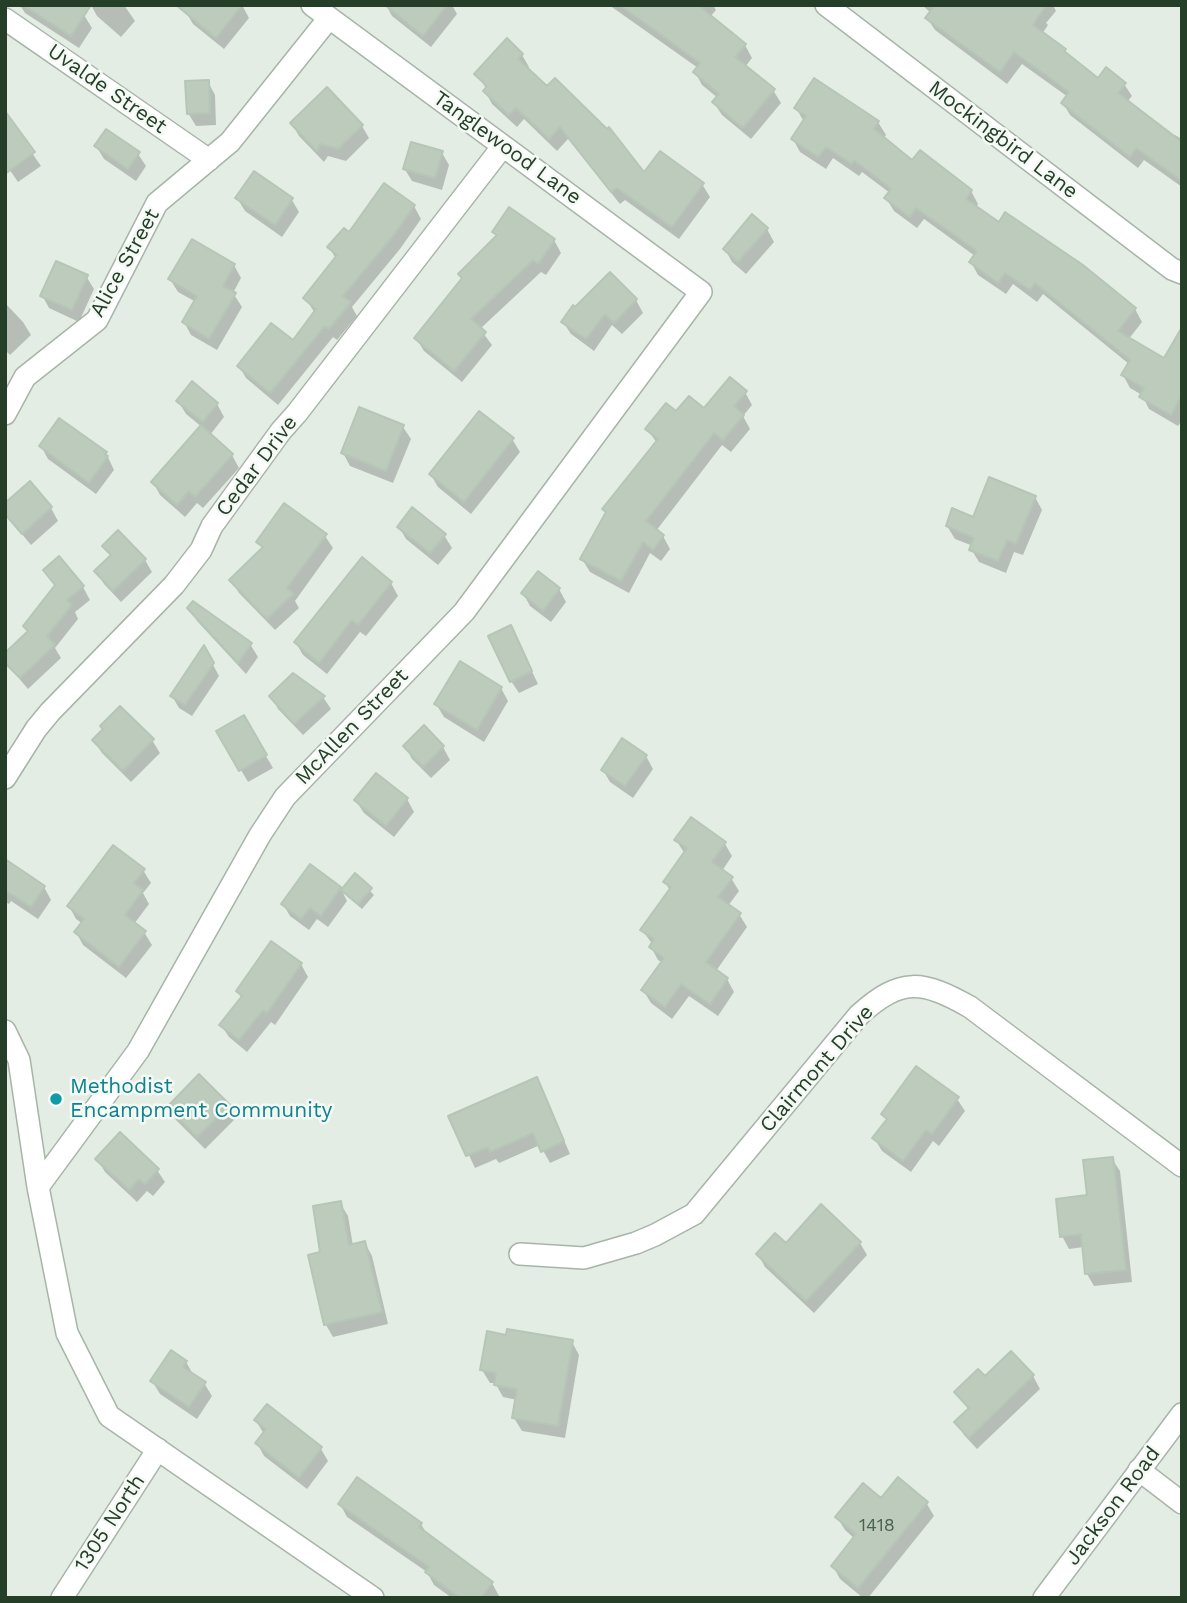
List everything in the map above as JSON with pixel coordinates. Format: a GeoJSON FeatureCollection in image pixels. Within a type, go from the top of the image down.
{"type":"FeatureCollection","features":[{"type":"Feature","properties":{"kind":"street","name":"Mockingbird Lane"},"geometry":{"type":"LineString","coordinates":[[826,5],[1172,269],[1182,273]]}},
{"type":"Feature","properties":{"kind":"street","name":"Tanglewood Lane"},"geometry":{"type":"LineString","coordinates":[[321,11],[701,292]]}},
{"type":"Feature","properties":{"kind":"street","name":"Alice Street"},"geometry":{"type":"LineString","coordinates":[[5,414],[25,377],[97,320],[157,203],[230,142],[321,11]]}},
{"type":"Feature","properties":{"kind":"street","name":"Uvalde Street"},"geometry":{"type":"LineString","coordinates":[[5,19],[209,160]]}},
{"type":"Feature","properties":{"kind":"street","name":"Cedar Drive"},"geometry":{"type":"LineString","coordinates":[[5,778],[50,712],[174,585],[201,550],[212,526],[281,431],[503,146]]}},
{"type":"Feature","properties":{"kind":"street","name":"McAllen Street"},"geometry":{"type":"LineString","coordinates":[[38,1187],[138,1051],[260,835],[285,797],[464,612],[701,292]]}},
{"type":"Feature","properties":{"kind":"street","name":"Clairmont Drive"},"geometry":{"type":"LineString","coordinates":[[520,1254],[584,1258],[636,1243],[694,1214],[859,1016],[886,994],[901,988],[930,988],[944,992],[970,1007],[1182,1166]]}},
{"type":"Feature","properties":{"kind":"street"},"geometry":{"type":"LineString","coordinates":[[5,1031],[19,1060],[38,1187],[66,1333],[109,1416],[373,1598]]}},
{"type":"Feature","properties":{"kind":"street","name":"Jackson Road"},"geometry":{"type":"LineString","coordinates":[[1044,1598],[1182,1414]]}},
{"type":"Feature","properties":{"kind":"street","name":"1305 North"},"geometry":{"type":"LineString","coordinates":[[62,1598],[158,1449]]}},
{"type":"Feature","properties":{"kind":"street"},"geometry":{"type":"LineString","coordinates":[[1139,1470],[1182,1503]]}},
{"type":"Feature","properties":{"kind":"building"},"geometry":{"type":"Polygon","coordinates":[[[23,5],[91,5],[71,36],[23,5]]]}},
{"type":"Feature","properties":{"kind":"building"},"geometry":{"type":"Polygon","coordinates":[[[176,5],[242,5],[216,38],[176,5]]]}},
{"type":"Feature","properties":{"kind":"building"},"geometry":{"type":"Polygon","coordinates":[[[385,5],[447,5],[423,36],[385,5]]]}},
{"type":"Feature","properties":{"kind":"building"},"geometry":{"type":"Polygon","coordinates":[[[620,5],[698,5],[746,44],[735,57],[775,89],[743,128],[712,102],[719,94],[693,72],[700,63],[620,5]]]}},
{"type":"Feature","properties":{"kind":"building"},"geometry":{"type":"Polygon","coordinates":[[[935,5],[1046,5],[1033,25],[1066,49],[1064,51],[1098,78],[1106,67],[1126,83],[1118,93],[1182,142],[1182,181],[1136,148],[1130,157],[1061,103],[1069,92],[1014,52],[1000,72],[925,18],[935,5]]]}},
{"type":"Feature","properties":{"kind":"building"},"geometry":{"type":"Polygon","coordinates":[[[507,38],[523,54],[518,59],[547,86],[555,78],[607,129],[609,127],[644,172],[660,151],[704,183],[672,227],[617,188],[611,192],[560,127],[549,139],[516,108],[509,115],[483,91],[487,86],[474,74],[507,38]]]}},
{"type":"Feature","properties":{"kind":"building"},"geometry":{"type":"Polygon","coordinates":[[[814,78],[879,121],[874,129],[912,160],[920,150],[972,190],[966,199],[999,222],[1005,212],[1083,265],[1136,308],[1118,331],[1164,358],[1182,327],[1182,395],[1171,415],[1139,397],[1144,388],[1121,375],[1130,360],[1035,283],[1030,290],[1005,273],[998,283],[969,262],[977,251],[916,208],[910,217],[884,198],[891,189],[854,160],[852,164],[826,147],[818,157],[791,139],[806,116],[794,108],[814,78]]]}},
{"type":"Feature","properties":{"kind":"building"},"geometry":{"type":"Polygon","coordinates":[[[209,80],[210,113],[187,114],[185,81],[209,80]]]}},
{"type":"Feature","properties":{"kind":"building"},"geometry":{"type":"Polygon","coordinates":[[[327,87],[363,125],[338,149],[320,144],[317,151],[290,123],[327,87]]]}},
{"type":"Feature","properties":{"kind":"building"},"geometry":{"type":"Polygon","coordinates":[[[5,111],[35,152],[5,174],[5,111]]]}},
{"type":"Feature","properties":{"kind":"building"},"geometry":{"type":"Polygon","coordinates":[[[106,129],[140,152],[128,169],[94,146],[106,129]]]}},
{"type":"Feature","properties":{"kind":"building"},"geometry":{"type":"Polygon","coordinates":[[[411,142],[443,151],[435,178],[403,169],[411,142]]]}},
{"type":"Feature","properties":{"kind":"building"},"geometry":{"type":"Polygon","coordinates":[[[254,171],[293,198],[275,225],[235,198],[254,171]]]}},
{"type":"Feature","properties":{"kind":"building"},"geometry":{"type":"Polygon","coordinates":[[[384,183],[415,205],[343,296],[351,302],[329,329],[325,326],[270,393],[237,366],[271,323],[293,340],[316,309],[303,298],[337,255],[327,247],[344,228],[349,232],[384,183]]]}},
{"type":"Feature","properties":{"kind":"building"},"geometry":{"type":"Polygon","coordinates":[[[509,207],[555,239],[538,264],[533,260],[471,319],[486,332],[454,371],[414,338],[462,278],[458,274],[497,235],[492,232],[509,207]]]}},
{"type":"Feature","properties":{"kind":"building"},"geometry":{"type":"Polygon","coordinates":[[[752,214],[768,228],[738,262],[723,249],[752,214]]]}},
{"type":"Feature","properties":{"kind":"building"},"geometry":{"type":"Polygon","coordinates":[[[192,239],[235,264],[223,286],[236,293],[209,339],[182,322],[197,296],[168,279],[192,239]]]}},
{"type":"Feature","properties":{"kind":"building"},"geometry":{"type":"Polygon","coordinates":[[[56,261],[88,275],[72,310],[40,296],[56,261]]]}},
{"type":"Feature","properties":{"kind":"building"},"geometry":{"type":"Polygon","coordinates":[[[610,272],[637,299],[614,323],[605,314],[586,339],[561,322],[573,305],[575,307],[610,272]]]}},
{"type":"Feature","properties":{"kind":"building"},"geometry":{"type":"Polygon","coordinates":[[[730,377],[747,391],[734,406],[744,415],[723,440],[714,433],[646,521],[664,535],[653,550],[643,542],[621,581],[580,559],[606,512],[602,509],[658,439],[645,429],[666,403],[676,411],[689,396],[704,408],[730,377]]]}},
{"type":"Feature","properties":{"kind":"building"},"geometry":{"type":"Polygon","coordinates":[[[192,381],[218,403],[203,422],[176,401],[192,381]]]}},
{"type":"Feature","properties":{"kind":"building"},"geometry":{"type":"Polygon","coordinates":[[[359,407],[404,425],[386,471],[341,453],[359,407]]]}},
{"type":"Feature","properties":{"kind":"building"},"geometry":{"type":"Polygon","coordinates":[[[479,411],[514,438],[464,502],[429,474],[479,411]]]}},
{"type":"Feature","properties":{"kind":"building"},"geometry":{"type":"Polygon","coordinates":[[[59,418],[107,452],[105,454],[108,456],[89,483],[39,446],[59,418]]]}},
{"type":"Feature","properties":{"kind":"building"},"geometry":{"type":"Polygon","coordinates":[[[201,425],[233,454],[195,497],[189,491],[177,505],[151,482],[201,425]]]}},
{"type":"Feature","properties":{"kind":"building"},"geometry":{"type":"Polygon","coordinates":[[[989,477],[1036,496],[1016,544],[1007,540],[998,561],[969,550],[974,538],[946,526],[952,508],[973,517],[989,477]]]}},
{"type":"Feature","properties":{"kind":"building"},"geometry":{"type":"Polygon","coordinates":[[[30,481],[52,507],[22,534],[5,514],[5,503],[30,481]]]}},
{"type":"Feature","properties":{"kind":"building"},"geometry":{"type":"Polygon","coordinates":[[[284,503],[327,534],[287,588],[293,594],[267,619],[229,580],[263,547],[256,542],[284,503]]]}},
{"type":"Feature","properties":{"kind":"building"},"geometry":{"type":"Polygon","coordinates":[[[412,507],[446,534],[430,553],[397,527],[412,507]]]}},
{"type":"Feature","properties":{"kind":"building"},"geometry":{"type":"Polygon","coordinates":[[[118,530],[146,559],[113,591],[94,571],[111,555],[102,546],[118,530]]]}},
{"type":"Feature","properties":{"kind":"building"},"geometry":{"type":"Polygon","coordinates":[[[59,556],[84,586],[67,600],[72,605],[47,636],[55,645],[20,678],[5,663],[5,653],[28,631],[23,626],[55,585],[43,570],[59,556]]]}},
{"type":"Feature","properties":{"kind":"building"},"geometry":{"type":"Polygon","coordinates":[[[362,557],[392,582],[358,625],[352,620],[319,663],[294,642],[362,557]]]}},
{"type":"Feature","properties":{"kind":"building"},"geometry":{"type":"Polygon","coordinates":[[[538,571],[560,588],[543,611],[521,593],[538,571]]]}},
{"type":"Feature","properties":{"kind":"building"},"geometry":{"type":"Polygon","coordinates":[[[193,601],[252,643],[238,663],[187,608],[193,601]]]}},
{"type":"Feature","properties":{"kind":"building"},"geometry":{"type":"Polygon","coordinates":[[[511,625],[532,671],[510,682],[488,636],[511,625]]]}},
{"type":"Feature","properties":{"kind":"building"},"geometry":{"type":"Polygon","coordinates":[[[204,645],[214,663],[185,705],[170,696],[204,645]]]}},
{"type":"Feature","properties":{"kind":"building"},"geometry":{"type":"Polygon","coordinates":[[[460,661],[502,687],[477,730],[434,704],[460,661]]]}},
{"type":"Feature","properties":{"kind":"building"},"geometry":{"type":"Polygon","coordinates":[[[293,673],[325,696],[294,724],[269,696],[293,673]]]}},
{"type":"Feature","properties":{"kind":"building"},"geometry":{"type":"Polygon","coordinates":[[[120,706],[154,739],[123,771],[92,740],[103,729],[100,726],[120,706]]]}},
{"type":"Feature","properties":{"kind":"building"},"geometry":{"type":"Polygon","coordinates":[[[244,715],[267,755],[239,771],[216,731],[244,715]]]}},
{"type":"Feature","properties":{"kind":"building"},"geometry":{"type":"Polygon","coordinates":[[[424,725],[444,746],[423,767],[403,746],[424,725]]]}},
{"type":"Feature","properties":{"kind":"building"},"geometry":{"type":"Polygon","coordinates":[[[622,738],[647,755],[625,786],[601,770],[622,738]]]}},
{"type":"Feature","properties":{"kind":"building"},"geometry":{"type":"Polygon","coordinates":[[[376,773],[408,798],[386,826],[354,800],[376,773]]]}},
{"type":"Feature","properties":{"kind":"building"},"geometry":{"type":"Polygon","coordinates":[[[691,817],[726,842],[712,862],[733,877],[718,897],[741,913],[706,962],[728,978],[710,1004],[681,984],[665,1007],[641,990],[664,958],[649,947],[654,939],[640,930],[671,887],[663,882],[687,848],[674,840],[691,817]]]}},
{"type":"Feature","properties":{"kind":"building"},"geometry":{"type":"Polygon","coordinates":[[[113,845],[145,869],[134,883],[143,890],[125,915],[146,931],[119,967],[74,932],[84,919],[67,906],[113,845]]]}},
{"type":"Feature","properties":{"kind":"building"},"geometry":{"type":"Polygon","coordinates":[[[5,859],[45,886],[31,907],[5,890],[5,859]]]}},
{"type":"Feature","properties":{"kind":"building"},"geometry":{"type":"Polygon","coordinates":[[[310,864],[341,887],[321,916],[310,908],[301,919],[281,904],[310,864]]]}},
{"type":"Feature","properties":{"kind":"building"},"geometry":{"type":"Polygon","coordinates":[[[355,873],[372,888],[358,904],[341,890],[355,873]]]}},
{"type":"Feature","properties":{"kind":"building"},"geometry":{"type":"Polygon","coordinates":[[[271,941],[302,963],[267,1013],[263,1010],[239,1040],[219,1025],[242,996],[236,991],[271,941]]]}},
{"type":"Feature","properties":{"kind":"building"},"geometry":{"type":"Polygon","coordinates":[[[916,1066],[959,1097],[932,1134],[926,1130],[903,1161],[872,1138],[887,1119],[881,1114],[916,1066]]]}},
{"type":"Feature","properties":{"kind":"building"},"geometry":{"type":"Polygon","coordinates":[[[199,1074],[230,1105],[197,1137],[167,1107],[199,1074]]]}},
{"type":"Feature","properties":{"kind":"building"},"geometry":{"type":"Polygon","coordinates":[[[537,1077],[564,1141],[541,1152],[533,1133],[490,1152],[488,1147],[466,1156],[448,1116],[537,1077]]]}},
{"type":"Feature","properties":{"kind":"building"},"geometry":{"type":"Polygon","coordinates":[[[120,1132],[159,1169],[145,1184],[139,1179],[129,1190],[95,1159],[120,1132]]]}},
{"type":"Feature","properties":{"kind":"building"},"geometry":{"type":"Polygon","coordinates":[[[1113,1157],[1126,1270],[1085,1274],[1081,1234],[1060,1237],[1056,1199],[1087,1195],[1083,1160],[1113,1157]]]}},
{"type":"Feature","properties":{"kind":"building"},"geometry":{"type":"Polygon","coordinates":[[[341,1201],[349,1245],[365,1241],[382,1312],[324,1325],[308,1255],[320,1252],[313,1206],[341,1201]]]}},
{"type":"Feature","properties":{"kind":"building"},"geometry":{"type":"Polygon","coordinates":[[[821,1204],[861,1242],[806,1301],[756,1254],[775,1233],[786,1243],[821,1204]]]}},
{"type":"Feature","properties":{"kind":"building"},"geometry":{"type":"Polygon","coordinates":[[[507,1329],[573,1340],[558,1426],[512,1418],[517,1389],[494,1385],[496,1373],[480,1370],[487,1331],[506,1335],[507,1329]]]}},
{"type":"Feature","properties":{"kind":"building"},"geometry":{"type":"Polygon","coordinates":[[[171,1350],[187,1361],[183,1367],[206,1382],[189,1407],[150,1381],[171,1350]]]}},
{"type":"Feature","properties":{"kind":"building"},"geometry":{"type":"Polygon","coordinates":[[[1011,1351],[1034,1375],[969,1438],[954,1422],[969,1408],[954,1392],[978,1369],[985,1376],[1011,1351]]]}},
{"type":"Feature","properties":{"kind":"building"},"geometry":{"type":"Polygon","coordinates":[[[267,1404],[322,1447],[299,1478],[255,1443],[266,1429],[254,1420],[267,1404]]]}},
{"type":"Feature","properties":{"kind":"building"},"geometry":{"type":"Polygon","coordinates":[[[357,1477],[422,1523],[419,1527],[493,1582],[481,1598],[460,1598],[425,1572],[429,1567],[338,1504],[357,1477]]]}},
{"type":"Feature","properties":{"kind":"building"},"geometry":{"type":"Polygon","coordinates":[[[898,1477],[928,1502],[858,1588],[831,1566],[856,1534],[835,1517],[863,1483],[881,1498],[898,1477]]]}},
{"type":"Feature","properties":{"kind":"place","name":"Methodist Encampment Community"},"geometry":{"type":"Point","coordinates":[56,1099]}}]}
